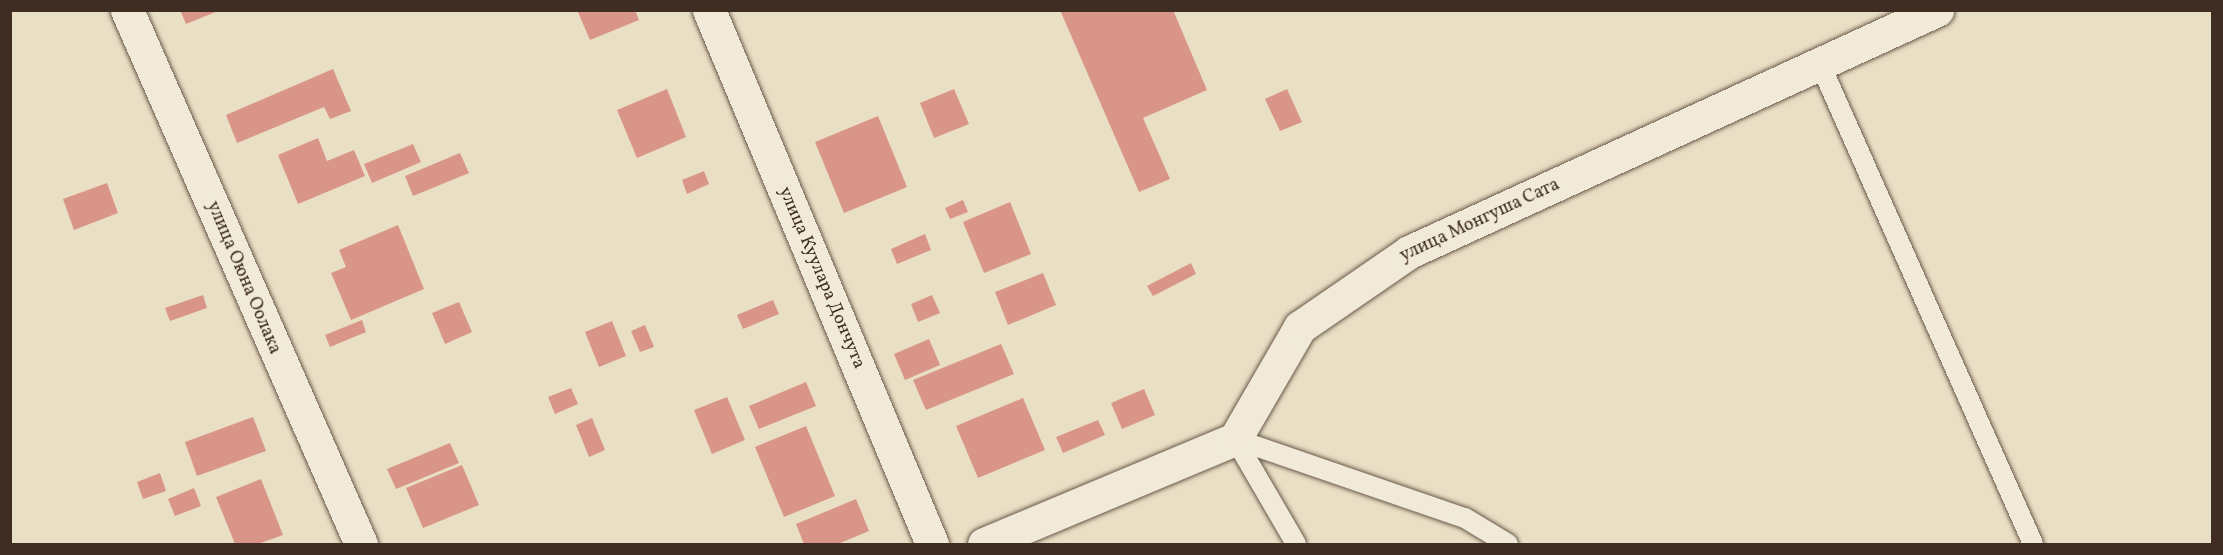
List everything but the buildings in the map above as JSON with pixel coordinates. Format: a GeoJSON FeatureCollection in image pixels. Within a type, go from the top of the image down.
{"type":"FeatureCollection","features":[{"type":"Feature","properties":{"kind":"street","name":"улица Оюна Оолака"},"geometry":{"type":"LineString","coordinates":[[127,10],[361,544]]}},
{"type":"Feature","properties":{"kind":"street","name":"улица Куулара Дончута"},"geometry":{"type":"LineString","coordinates":[[710,10],[932,544]]}},
{"type":"Feature","properties":{"kind":"street","name":"улица Монгуша Сата"},"geometry":{"type":"LineString","coordinates":[[1235,439],[1300,327],[1409,252],[1821,66],[1886,21],[1937,10]]}},
{"type":"Feature","properties":{"kind":"street"},"geometry":{"type":"LineString","coordinates":[[984,544],[1235,439]]}},
{"type":"Feature","properties":{"kind":"lane"},"geometry":{"type":"LineString","coordinates":[[1821,66],[2033,544]]}},
{"type":"Feature","properties":{"kind":"lane"},"geometry":{"type":"LineString","coordinates":[[1235,439],[1296,544]]}},
{"type":"Feature","properties":{"kind":"lane"},"geometry":{"type":"LineString","coordinates":[[1235,439],[1465,518],[1508,544]]}}]}
